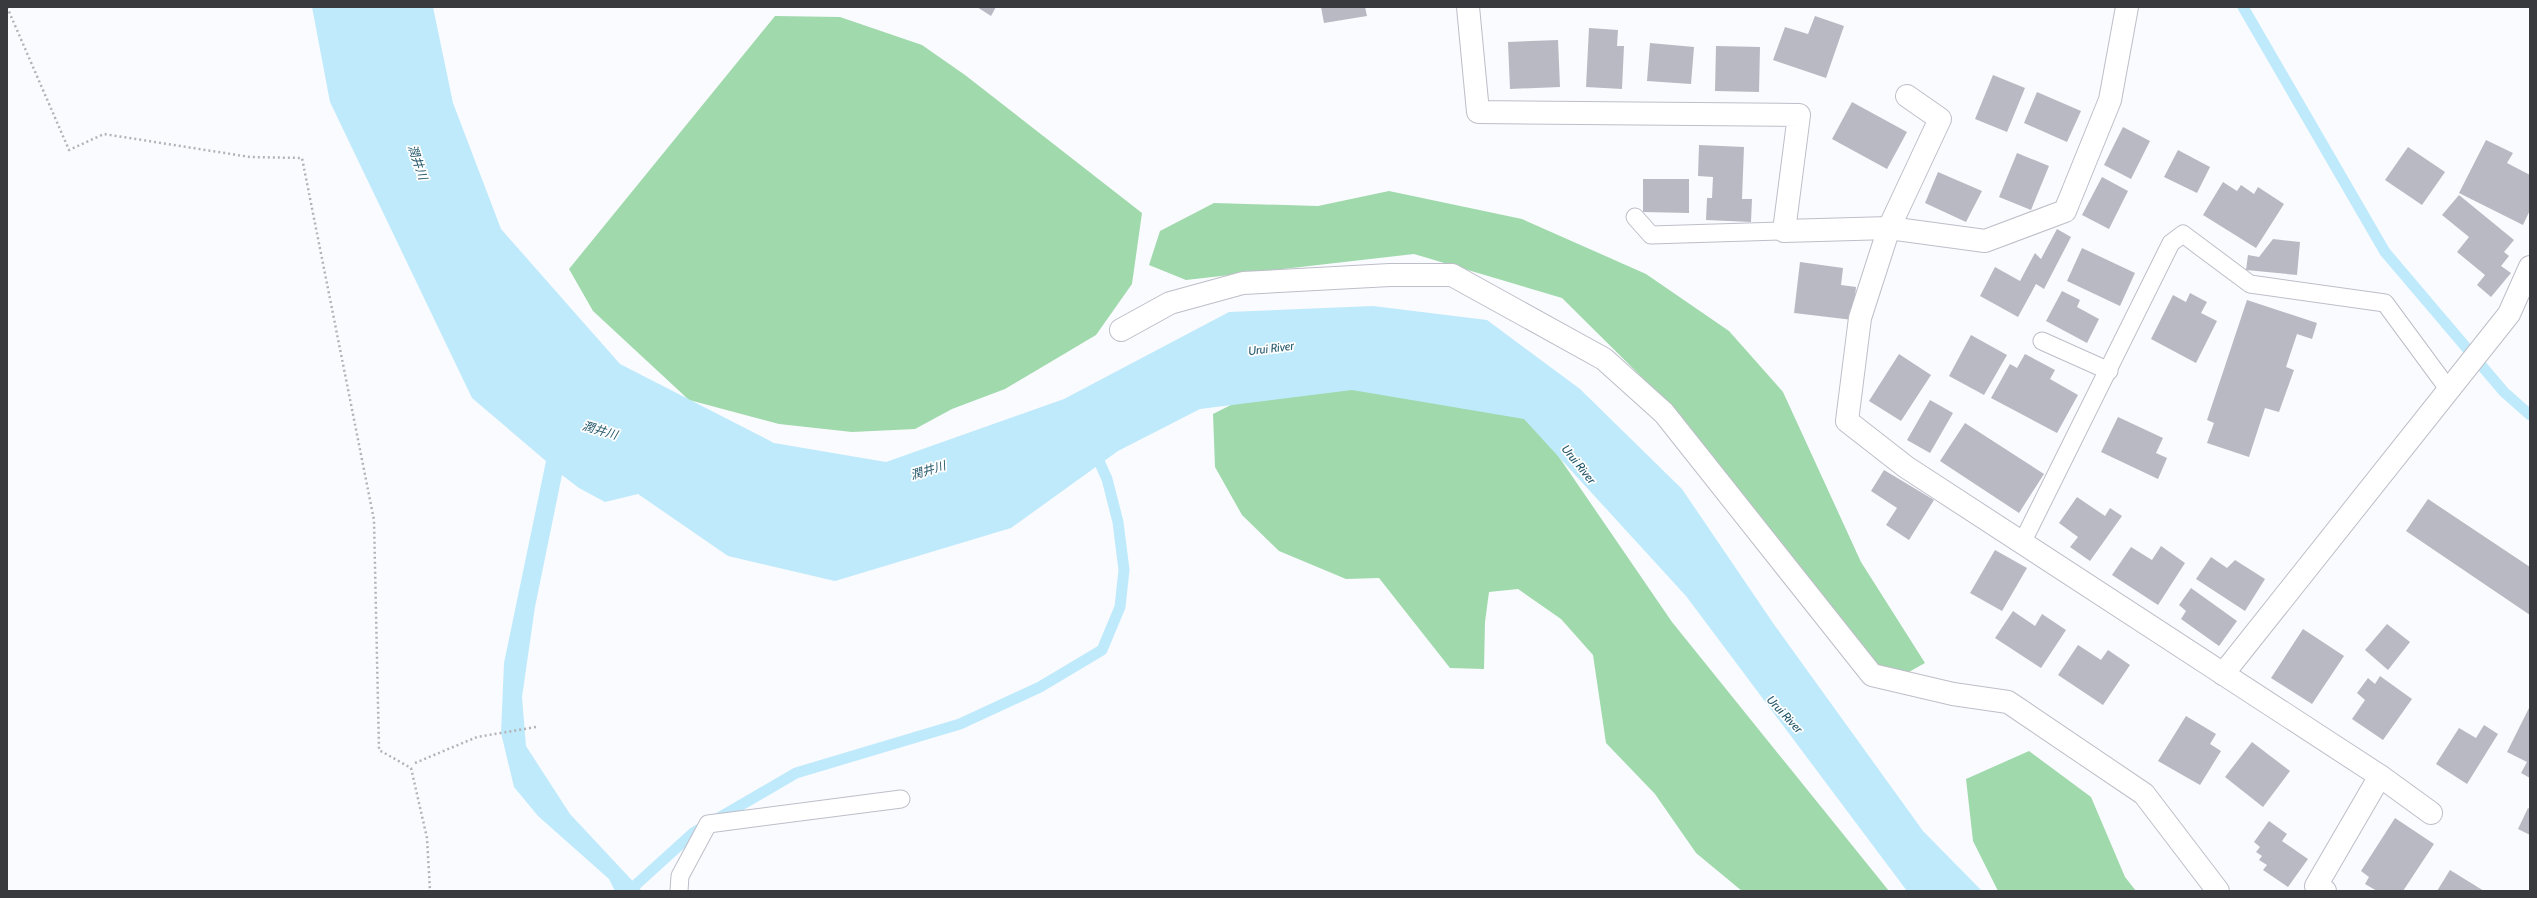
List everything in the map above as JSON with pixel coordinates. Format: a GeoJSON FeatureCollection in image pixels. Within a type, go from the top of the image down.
{"type":"FeatureCollection","features":[{"type":"Feature","properties":{"kind":"street"},"geometry":{"type":"LineString","coordinates":[[1468,7],[1478,112],[1799,115],[1784,231],[1889,228],[1985,241],[2065,211],[2110,100],[2127,7]]}},
{"type":"Feature","properties":{"kind":"street"},"geometry":{"type":"LineString","coordinates":[[1907,96],[1940,119],[1889,228],[1860,318],[1847,421],[1906,467],[2380,776],[2431,813]]}},
{"type":"Feature","properties":{"kind":"street"},"geometry":{"type":"LineString","coordinates":[[2224,674],[2510,314],[2530,267]]}},
{"type":"Feature","properties":{"kind":"street"},"geometry":{"type":"LineString","coordinates":[[1122,330],[1170,304],[1243,283],[1390,275],[1452,276],[1604,359],[1664,413],[1872,675],[1953,694],[2008,702],[2144,794],[2218,891]]}},
{"type":"Feature","properties":{"kind":"street"},"geometry":{"type":"LineString","coordinates":[[2318,889],[2380,776]]}},
{"type":"Feature","properties":{"kind":"lane"},"geometry":{"type":"LineString","coordinates":[[1635,217],[1651,235],[1784,231]]}},
{"type":"Feature","properties":{"kind":"lane"},"geometry":{"type":"LineString","coordinates":[[2022,543],[2170,243],[2183,234],[2250,284],[2385,304],[2449,390]]}},
{"type":"Feature","properties":{"kind":"lane"},"geometry":{"type":"LineString","coordinates":[[2042,341],[2108,371]]}},
{"type":"Feature","properties":{"kind":"lane"},"geometry":{"type":"LineString","coordinates":[[679,891],[680,876],[708,824],[901,799]]}},
{"type":"Feature","properties":{"kind":"path"},"geometry":{"type":"LineString","coordinates":[[7,7],[69,150],[104,134],[250,157],[302,158],[374,520],[379,750],[411,768],[427,838],[430,891]]}},
{"type":"Feature","properties":{"kind":"path"},"geometry":{"type":"LineString","coordinates":[[415,763],[478,737],[536,727]]}},
{"type":"Feature","properties":{"kind":"green space"},"geometry":{"type":"Polygon","coordinates":[[[775,16],[840,17],[922,45],[965,75],[1142,213],[1132,284],[1096,335],[1005,389],[952,409],[915,429],[852,432],[779,424],[689,400],[593,311],[569,269],[775,16]]]}},
{"type":"Feature","properties":{"kind":"green space"},"geometry":{"type":"Polygon","coordinates":[[[1389,191],[1522,219],[1646,274],[1729,331],[1783,392],[1861,562],[1925,663],[1882,687],[1676,411],[1562,298],[1414,254],[1186,280],[1149,265],[1160,231],[1214,203],[1318,206],[1389,191]]]}},
{"type":"Feature","properties":{"kind":"green space"},"geometry":{"type":"Polygon","coordinates":[[[1399,376],[1522,403],[1672,622],[1889,891],[1742,891],[1696,853],[1655,794],[1606,743],[1593,655],[1561,619],[1518,589],[1489,592],[1485,622],[1484,669],[1450,668],[1379,578],[1346,579],[1279,551],[1242,515],[1215,467],[1213,414],[1272,384],[1399,376]]]}},
{"type":"Feature","properties":{"kind":"green space"},"geometry":{"type":"Polygon","coordinates":[[[2029,751],[2091,797],[2125,877],[2136,891],[1998,891],[1973,841],[1966,779],[2029,751]]]}},
{"type":"Feature","properties":{"kind":"water"},"geometry":{"type":"Polygon","coordinates":[[[312,7],[433,7],[453,103],[501,229],[620,364],[774,443],[886,462],[1064,399],[1229,312],[1373,306],[1487,320],[1580,389],[1682,489],[1773,623],[1923,831],[1982,891],[1907,891],[1686,596],[1524,419],[1352,390],[1200,409],[1118,451],[1011,528],[835,581],[728,556],[638,494],[605,502],[579,488],[562,475],[535,607],[522,697],[526,746],[570,814],[642,891],[615,891],[609,879],[538,816],[514,787],[501,733],[504,663],[546,461],[472,398],[330,102],[312,7]]]}},
{"type":"Feature","properties":{"kind":"building"},"geometry":{"type":"Polygon","coordinates":[[[977,7],[996,7],[991,16],[977,7]]]}},
{"type":"Feature","properties":{"kind":"building"},"geometry":{"type":"Polygon","coordinates":[[[1321,7],[1365,7],[1367,16],[1324,23],[1321,7]]]}},
{"type":"Feature","properties":{"kind":"building"},"geometry":{"type":"Polygon","coordinates":[[[1815,16],[1844,26],[1826,78],[1773,60],[1785,27],[1808,34],[1815,16]]]}},
{"type":"Feature","properties":{"kind":"building"},"geometry":{"type":"Polygon","coordinates":[[[1589,28],[1618,30],[1617,46],[1624,46],[1622,89],[1586,87],[1589,28]]]}},
{"type":"Feature","properties":{"kind":"building"},"geometry":{"type":"Polygon","coordinates":[[[1558,40],[1560,87],[1510,89],[1508,42],[1558,40]]]}},
{"type":"Feature","properties":{"kind":"building"},"geometry":{"type":"Polygon","coordinates":[[[1650,43],[1694,47],[1691,84],[1647,81],[1650,43]]]}},
{"type":"Feature","properties":{"kind":"building"},"geometry":{"type":"Polygon","coordinates":[[[1716,46],[1760,47],[1759,92],[1715,91],[1716,46]]]}},
{"type":"Feature","properties":{"kind":"building"},"geometry":{"type":"Polygon","coordinates":[[[1993,75],[2025,88],[2007,132],[1975,119],[1993,75]]]}},
{"type":"Feature","properties":{"kind":"building"},"geometry":{"type":"Polygon","coordinates":[[[2037,92],[2081,111],[2067,142],[2024,123],[2037,92]]]}},
{"type":"Feature","properties":{"kind":"building"},"geometry":{"type":"Polygon","coordinates":[[[1852,102],[1907,132],[1887,169],[1832,139],[1852,102]]]}},
{"type":"Feature","properties":{"kind":"building"},"geometry":{"type":"Polygon","coordinates":[[[2123,127],[2150,141],[2131,179],[2104,165],[2123,127]]]}},
{"type":"Feature","properties":{"kind":"building"},"geometry":{"type":"Polygon","coordinates":[[[2486,140],[2513,153],[2507,163],[2530,175],[2530,210],[2523,225],[2459,193],[2486,140]]]}},
{"type":"Feature","properties":{"kind":"building"},"geometry":{"type":"Polygon","coordinates":[[[1699,145],[1744,147],[1742,199],[1752,199],[1751,222],[1706,220],[1707,198],[1712,198],[1713,177],[1698,176],[1699,145]]]}},
{"type":"Feature","properties":{"kind":"building"},"geometry":{"type":"Polygon","coordinates":[[[2408,147],[2445,172],[2422,205],[2385,180],[2408,147]]]}},
{"type":"Feature","properties":{"kind":"building"},"geometry":{"type":"Polygon","coordinates":[[[2178,150],[2210,167],[2197,193],[2164,177],[2178,150]]]}},
{"type":"Feature","properties":{"kind":"building"},"geometry":{"type":"Polygon","coordinates":[[[2017,153],[2049,166],[2031,210],[1999,197],[2017,153]]]}},
{"type":"Feature","properties":{"kind":"building"},"geometry":{"type":"Polygon","coordinates":[[[1938,172],[1982,191],[1966,222],[1925,203],[1938,172]]]}},
{"type":"Feature","properties":{"kind":"building"},"geometry":{"type":"Polygon","coordinates":[[[2102,177],[2128,191],[2109,229],[2082,215],[2102,177]]]}},
{"type":"Feature","properties":{"kind":"building"},"geometry":{"type":"Polygon","coordinates":[[[1643,179],[1689,179],[1689,213],[1643,212],[1643,179]]]}},
{"type":"Feature","properties":{"kind":"building"},"geometry":{"type":"Polygon","coordinates":[[[2223,182],[2237,191],[2241,185],[2254,194],[2258,187],[2284,204],[2256,248],[2203,215],[2223,182]]]}},
{"type":"Feature","properties":{"kind":"building"},"geometry":{"type":"Polygon","coordinates":[[[2459,195],[2514,240],[2504,252],[2509,256],[2501,266],[2511,273],[2491,297],[2477,285],[2485,275],[2457,252],[2469,237],[2442,215],[2459,195]]]}},
{"type":"Feature","properties":{"kind":"building"},"geometry":{"type":"Polygon","coordinates":[[[2057,229],[2071,237],[2044,289],[2036,284],[2018,317],[1980,296],[1995,267],[2020,281],[2035,253],[2041,259],[2057,229]]]}},
{"type":"Feature","properties":{"kind":"building"},"geometry":{"type":"Polygon","coordinates":[[[2273,239],[2300,242],[2297,275],[2246,270],[2248,255],[2259,257],[2273,239]]]}},
{"type":"Feature","properties":{"kind":"building"},"geometry":{"type":"Polygon","coordinates":[[[2082,248],[2135,273],[2120,306],[2067,281],[2082,248]]]}},
{"type":"Feature","properties":{"kind":"building"},"geometry":{"type":"Polygon","coordinates":[[[1800,262],[1843,268],[1841,285],[1856,287],[1853,320],[1794,313],[1800,262]]]}},
{"type":"Feature","properties":{"kind":"building"},"geometry":{"type":"Polygon","coordinates":[[[2062,291],[2080,300],[2077,307],[2099,319],[2087,343],[2046,321],[2062,291]]]}},
{"type":"Feature","properties":{"kind":"building"},"geometry":{"type":"Polygon","coordinates":[[[2190,293],[2207,302],[2201,313],[2217,321],[2196,363],[2151,339],[2173,295],[2186,302],[2190,293]]]}},
{"type":"Feature","properties":{"kind":"building"},"geometry":{"type":"Polygon","coordinates":[[[2247,300],[2317,323],[2312,339],[2297,334],[2286,367],[2294,370],[2279,412],[2265,408],[2249,457],[2207,443],[2214,423],[2207,420],[2247,300]]]}},
{"type":"Feature","properties":{"kind":"building"},"geometry":{"type":"Polygon","coordinates":[[[1971,335],[2007,355],[1984,395],[1949,376],[1971,335]]]}},
{"type":"Feature","properties":{"kind":"building"},"geometry":{"type":"Polygon","coordinates":[[[1899,354],[1931,375],[1901,421],[1869,401],[1899,354]]]}},
{"type":"Feature","properties":{"kind":"building"},"geometry":{"type":"Polygon","coordinates":[[[2025,354],[2055,370],[2050,379],[2078,395],[2057,433],[1991,398],[2010,364],[2017,368],[2025,354]]]}},
{"type":"Feature","properties":{"kind":"building"},"geometry":{"type":"Polygon","coordinates":[[[1930,400],[1953,413],[1930,453],[1907,440],[1930,400]]]}},
{"type":"Feature","properties":{"kind":"building"},"geometry":{"type":"Polygon","coordinates":[[[2118,417],[2163,438],[2156,453],[2167,458],[2158,479],[2101,452],[2118,417]]]}},
{"type":"Feature","properties":{"kind":"building"},"geometry":{"type":"Polygon","coordinates":[[[1965,423],[2044,474],[2019,513],[1940,461],[1965,423]]]}},
{"type":"Feature","properties":{"kind":"building"},"geometry":{"type":"Polygon","coordinates":[[[1884,470],[1934,500],[1909,540],[1886,525],[1897,508],[1871,491],[1884,470]]]}},
{"type":"Feature","properties":{"kind":"building"},"geometry":{"type":"Polygon","coordinates":[[[2077,497],[2105,516],[2110,508],[2122,516],[2090,561],[2070,547],[2078,537],[2059,523],[2077,497]]]}},
{"type":"Feature","properties":{"kind":"building"},"geometry":{"type":"Polygon","coordinates":[[[2428,499],[2530,567],[2530,615],[2406,531],[2428,499]]]}},
{"type":"Feature","properties":{"kind":"building"},"geometry":{"type":"Polygon","coordinates":[[[2161,546],[2185,563],[2158,605],[2112,575],[2131,547],[2152,560],[2161,546]]]}},
{"type":"Feature","properties":{"kind":"building"},"geometry":{"type":"Polygon","coordinates":[[[1995,550],[2027,568],[2002,611],[1970,593],[1995,550]]]}},
{"type":"Feature","properties":{"kind":"building"},"geometry":{"type":"Polygon","coordinates":[[[2211,557],[2227,568],[2235,560],[2265,579],[2245,611],[2196,579],[2211,557]]]}},
{"type":"Feature","properties":{"kind":"building"},"geometry":{"type":"Polygon","coordinates":[[[2191,588],[2237,621],[2219,646],[2181,619],[2186,611],[2179,605],[2191,588]]]}},
{"type":"Feature","properties":{"kind":"building"},"geometry":{"type":"Polygon","coordinates":[[[2013,611],[2035,626],[2042,614],[2066,630],[2041,668],[1995,638],[2013,611]]]}},
{"type":"Feature","properties":{"kind":"building"},"geometry":{"type":"Polygon","coordinates":[[[2387,624],[2410,642],[2388,670],[2365,650],[2387,624]]]}},
{"type":"Feature","properties":{"kind":"building"},"geometry":{"type":"Polygon","coordinates":[[[2303,629],[2344,656],[2312,704],[2271,678],[2303,629]]]}},
{"type":"Feature","properties":{"kind":"building"},"geometry":{"type":"Polygon","coordinates":[[[2078,645],[2101,660],[2108,650],[2130,665],[2103,705],[2058,675],[2078,645]]]}},
{"type":"Feature","properties":{"kind":"building"},"geometry":{"type":"Polygon","coordinates":[[[2380,676],[2412,699],[2383,740],[2352,719],[2365,700],[2357,693],[2368,678],[2375,684],[2380,676]]]}},
{"type":"Feature","properties":{"kind":"building"},"geometry":{"type":"Polygon","coordinates":[[[2530,706],[2530,778],[2521,773],[2527,762],[2507,752],[2530,706]]]}},
{"type":"Feature","properties":{"kind":"building"},"geometry":{"type":"Polygon","coordinates":[[[2186,716],[2216,734],[2210,744],[2221,751],[2200,785],[2158,761],[2186,716]]]}},
{"type":"Feature","properties":{"kind":"building"},"geometry":{"type":"Polygon","coordinates":[[[2484,725],[2498,734],[2467,784],[2436,764],[2459,728],[2476,738],[2484,725]]]}},
{"type":"Feature","properties":{"kind":"building"},"geometry":{"type":"Polygon","coordinates":[[[2252,742],[2290,771],[2263,807],[2225,777],[2252,742]]]}},
{"type":"Feature","properties":{"kind":"building"},"geometry":{"type":"Polygon","coordinates":[[[2528,808],[2530,809],[2530,835],[2518,829],[2528,808]]]}},
{"type":"Feature","properties":{"kind":"building"},"geometry":{"type":"Polygon","coordinates":[[[2395,818],[2434,844],[2403,891],[2377,891],[2365,884],[2369,877],[2361,871],[2395,818]]]}},
{"type":"Feature","properties":{"kind":"building"},"geometry":{"type":"Polygon","coordinates":[[[2269,821],[2287,834],[2282,841],[2308,859],[2288,887],[2263,870],[2267,865],[2259,860],[2262,856],[2256,852],[2260,847],[2254,842],[2269,821]]]}},
{"type":"Feature","properties":{"kind":"building"},"geometry":{"type":"Polygon","coordinates":[[[2450,870],[2484,891],[2437,891],[2450,870]]]}},
{"type":"Feature","properties":{"kind":"waterway"},"geometry":{"type":"LineString","coordinates":[[2243,7],[2385,252],[2504,392],[2530,415]]}},
{"type":"Feature","properties":{"kind":"waterway"},"geometry":{"type":"LineString","coordinates":[[629,891],[693,833],[796,773],[960,724],[1040,687],[1102,650],[1120,607],[1124,570],[1118,522],[1107,479],[1094,450]]}},
{"type":"Feature","properties":{"kind":"water label","name":"潤井川"},"geometry":{"type":"Point","coordinates":[418,162]}},
{"type":"Feature","properties":{"kind":"water label","name":"Urui River"},"geometry":{"type":"Point","coordinates":[1271,348]}},
{"type":"Feature","properties":{"kind":"water label","name":"潤井川"},"geometry":{"type":"Point","coordinates":[600,430]}},
{"type":"Feature","properties":{"kind":"water label","name":"Urui River"},"geometry":{"type":"Point","coordinates":[1579,464]}},
{"type":"Feature","properties":{"kind":"water label","name":"潤井川"},"geometry":{"type":"Point","coordinates":[928,470]}},
{"type":"Feature","properties":{"kind":"water label","name":"Urui River"},"geometry":{"type":"Point","coordinates":[1785,714]}}]}
